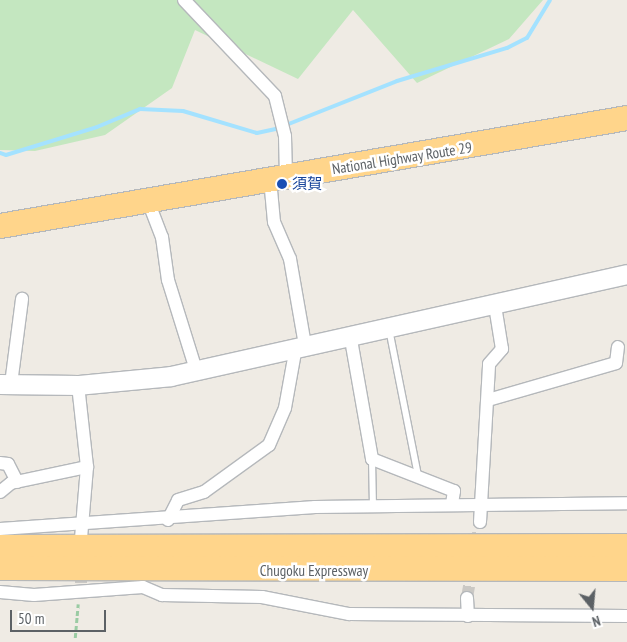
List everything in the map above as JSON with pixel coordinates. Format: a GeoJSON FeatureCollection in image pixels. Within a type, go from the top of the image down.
{"type":"FeatureCollection","features":[{"type":"Feature","properties":{"kind":"highway","name":"National Highway Route 29"},"geometry":{"type":"LineString","coordinates":[[0,226],[627,118]]}},
{"type":"Feature","properties":{"kind":"highway","name":"Chugoku Expressway"},"geometry":{"type":"LineString","coordinates":[[0,547],[627,546]]}},
{"type":"Feature","properties":{"kind":"highway","name":"Chugoku Expressway"},"geometry":{"type":"LineString","coordinates":[[0,568],[627,569]]}},
{"type":"Feature","properties":{"kind":"street"},"geometry":{"type":"LineString","coordinates":[[168,520],[178,500],[204,492],[270,445],[286,408],[301,346],[290,259],[274,222],[278,178],[285,136],[275,96],[184,0]]}},
{"type":"Feature","properties":{"kind":"street"},"geometry":{"type":"LineString","coordinates":[[148,200],[162,237],[168,280],[196,370]]}},
{"type":"Feature","properties":{"kind":"street"},"geometry":{"type":"LineString","coordinates":[[22,299],[6,384],[78,385],[196,370],[388,325],[496,306],[627,274]]}},
{"type":"Feature","properties":{"kind":"street"},"geometry":{"type":"LineString","coordinates":[[480,522],[484,502],[489,364],[502,349],[496,306]]}},
{"type":"Feature","properties":{"kind":"street"},"geometry":{"type":"LineString","coordinates":[[350,334],[372,459],[419,480],[454,491],[452,503]]}},
{"type":"Feature","properties":{"kind":"street"},"geometry":{"type":"LineString","coordinates":[[488,400],[616,363],[618,347]]}},
{"type":"Feature","properties":{"kind":"street"},"geometry":{"type":"LineString","coordinates":[[78,385],[87,467],[85,524],[81,538]]}},
{"type":"Feature","properties":{"kind":"street"},"geometry":{"type":"LineString","coordinates":[[0,463],[8,464],[17,482]]}},
{"type":"Feature","properties":{"kind":"street"},"geometry":{"type":"LineString","coordinates":[[0,492],[17,482],[87,467]]}},
{"type":"Feature","properties":{"kind":"street"},"geometry":{"type":"LineString","coordinates":[[0,529],[168,520],[373,505],[484,502],[627,503]]}},
{"type":"Feature","properties":{"kind":"street"},"geometry":{"type":"LineString","coordinates":[[0,592],[34,595],[80,586],[144,587],[162,595],[262,597],[350,614],[627,616]]}},
{"type":"Feature","properties":{"kind":"street"},"geometry":{"type":"LineString","coordinates":[[467,598],[468,616]]}},
{"type":"Feature","properties":{"kind":"lane"},"geometry":{"type":"LineString","coordinates":[[388,325],[419,480]]}},
{"type":"Feature","properties":{"kind":"lane"},"geometry":{"type":"LineString","coordinates":[[372,459],[373,505]]}},
{"type":"Feature","properties":{"kind":"path"},"geometry":{"type":"LineString","coordinates":[[75,638],[80,586]]}},
{"type":"Feature","properties":{"kind":"green space"},"geometry":{"type":"Polygon","coordinates":[[[0,0],[543,0],[509,39],[417,83],[353,10],[298,79],[195,30],[172,88],[105,135],[35,151],[0,150],[0,0]]]}},
{"type":"Feature","properties":{"kind":"waterway"},"geometry":{"type":"LineString","coordinates":[[0,153],[6,155],[97,127],[140,109],[183,111],[257,133],[276,129],[397,81],[507,48],[527,38],[550,0]]}},
{"type":"Feature","properties":{"kind":"tunnel"},"geometry":{"type":"LineString","coordinates":[[467,598],[480,522]]}},
{"type":"Feature","properties":{"kind":"tunnel"},"geometry":{"type":"LineString","coordinates":[[81,563],[81,583]]}},
{"type":"Feature","properties":{"kind":"place","name":"須賀"},"geometry":{"type":"Point","coordinates":[282,184]}}]}
